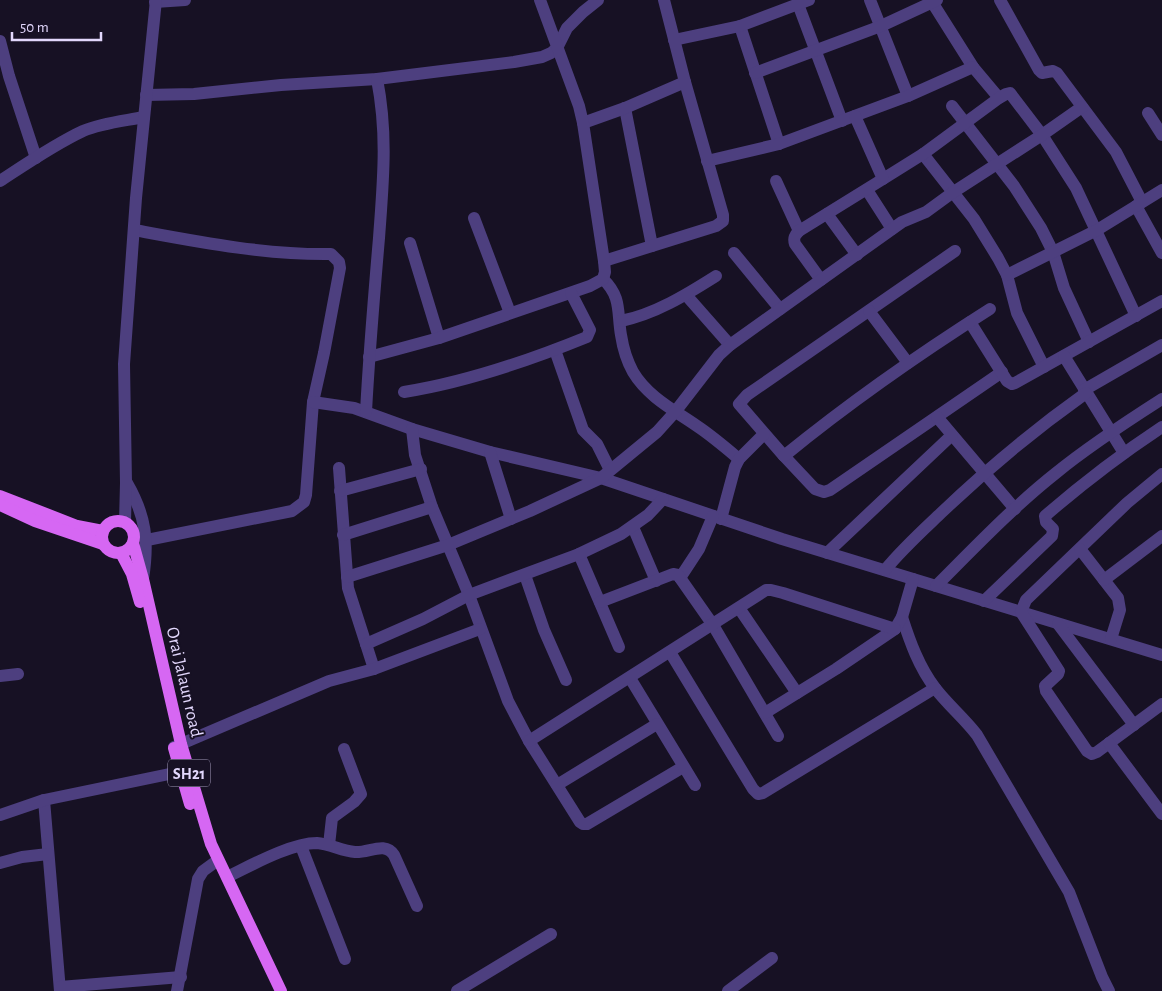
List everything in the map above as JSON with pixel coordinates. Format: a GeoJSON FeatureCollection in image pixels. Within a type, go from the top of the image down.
{"type":"FeatureCollection","features":[{"type":"Feature","properties":{"kind":"main road"},"geometry":{"type":"LineString","coordinates":[[0,496],[77,526],[103,531]]}},
{"type":"Feature","properties":{"kind":"main road"},"geometry":{"type":"LineString","coordinates":[[0,506],[103,544],[110,552],[121,553],[126,551],[133,543]]}},
{"type":"Feature","properties":{"kind":"main road"},"geometry":{"type":"LineString","coordinates":[[103,544],[103,531],[110,523],[115,521],[125,522]]}},
{"type":"Feature","properties":{"kind":"main road","name":"Orai Jalaun road"},"geometry":{"type":"LineString","coordinates":[[125,522],[134,533],[133,543],[143,578],[177,746],[203,819],[215,861],[227,877],[281,991]]}},
{"type":"Feature","properties":{"kind":"main road"},"geometry":{"type":"LineString","coordinates":[[121,553],[132,574],[138,592],[177,746],[180,772],[193,814],[272,991]]}},
{"type":"Feature","properties":{"kind":"street"},"geometry":{"type":"LineString","coordinates":[[125,522],[124,364],[134,230],[156,1],[185,0]]}},
{"type":"Feature","properties":{"kind":"street"},"geometry":{"type":"LineString","coordinates":[[369,357],[439,338],[590,286],[603,279],[605,272],[604,261],[583,123],[579,106],[540,0]]}},
{"type":"Feature","properties":{"kind":"street"},"geometry":{"type":"LineString","coordinates":[[146,95],[194,94],[282,85],[377,79],[542,57],[557,48],[567,28],[582,12],[598,0]]}},
{"type":"Feature","properties":{"kind":"street"},"geometry":{"type":"LineString","coordinates":[[604,261],[716,226],[723,221],[664,0]]}},
{"type":"Feature","properties":{"kind":"street"},"geometry":{"type":"LineString","coordinates":[[870,0],[882,26],[908,96]]}},
{"type":"Feature","properties":{"kind":"street"},"geometry":{"type":"LineString","coordinates":[[1000,0],[1039,70],[1042,73],[1053,71],[1057,73],[1116,152],[1162,253]]}},
{"type":"Feature","properties":{"kind":"street"},"geometry":{"type":"LineString","coordinates":[[755,73],[882,26],[934,1],[973,67],[999,98]]}},
{"type":"Feature","properties":{"kind":"street"},"geometry":{"type":"LineString","coordinates":[[674,40],[740,26],[804,2],[816,52],[842,121]]}},
{"type":"Feature","properties":{"kind":"street"},"geometry":{"type":"LineString","coordinates":[[740,26],[779,144]]}},
{"type":"Feature","properties":{"kind":"street"},"geometry":{"type":"LineString","coordinates":[[0,42],[36,158]]}},
{"type":"Feature","properties":{"kind":"street"},"geometry":{"type":"LineString","coordinates":[[707,161],[779,144],[908,96],[973,67]]}},
{"type":"Feature","properties":{"kind":"street"},"geometry":{"type":"LineString","coordinates":[[366,412],[384,162],[384,128],[377,79]]}},
{"type":"Feature","properties":{"kind":"street"},"geometry":{"type":"LineString","coordinates":[[583,123],[625,108],[685,82]]}},
{"type":"Feature","properties":{"kind":"street"},"geometry":{"type":"LineString","coordinates":[[821,280],[793,240],[799,230],[923,154],[999,98],[1010,93],[1042,135],[1076,188],[1136,316]]}},
{"type":"Feature","properties":{"kind":"street"},"geometry":{"type":"LineString","coordinates":[[952,106],[1014,186],[1028,208],[1053,252],[1064,288],[1089,342]]}},
{"type":"Feature","properties":{"kind":"street"},"geometry":{"type":"LineString","coordinates":[[347,577],[448,544],[511,519],[572,493],[605,474],[658,432],[719,355],[730,345],[892,229],[909,218],[926,212],[1082,107]]}},
{"type":"Feature","properties":{"kind":"street"},"geometry":{"type":"LineString","coordinates":[[625,108],[652,246]]}},
{"type":"Feature","properties":{"kind":"street"},"geometry":{"type":"LineString","coordinates":[[1148,113],[1162,135]]}},
{"type":"Feature","properties":{"kind":"street"},"geometry":{"type":"LineString","coordinates":[[856,116],[883,179]]}},
{"type":"Feature","properties":{"kind":"street"},"geometry":{"type":"LineString","coordinates":[[0,181],[84,131],[111,123],[144,117]]}},
{"type":"Feature","properties":{"kind":"street"},"geometry":{"type":"LineString","coordinates":[[923,154],[986,237],[1007,275],[1017,313],[1044,367]]}},
{"type":"Feature","properties":{"kind":"street"},"geometry":{"type":"LineString","coordinates":[[776,181],[799,230]]}},
{"type":"Feature","properties":{"kind":"street"},"geometry":{"type":"LineString","coordinates":[[867,190],[892,229]]}},
{"type":"Feature","properties":{"kind":"street"},"geometry":{"type":"LineString","coordinates":[[1007,275],[1097,230],[1162,190]]}},
{"type":"Feature","properties":{"kind":"street"},"geometry":{"type":"LineString","coordinates":[[827,214],[857,255]]}},
{"type":"Feature","properties":{"kind":"street"},"geometry":{"type":"LineString","coordinates":[[474,218],[510,313]]}},
{"type":"Feature","properties":{"kind":"street"},"geometry":{"type":"LineString","coordinates":[[134,230],[194,241],[295,254],[331,254],[339,262],[340,268],[313,402],[304,502],[292,511],[147,540]]}},
{"type":"Feature","properties":{"kind":"street"},"geometry":{"type":"LineString","coordinates":[[410,243],[439,338]]}},
{"type":"Feature","properties":{"kind":"street"},"geometry":{"type":"LineString","coordinates":[[955,251],[741,400],[739,404],[815,489],[819,492],[824,492],[830,490],[1002,372]]}},
{"type":"Feature","properties":{"kind":"street"},"geometry":{"type":"LineString","coordinates":[[734,253],[780,309]]}},
{"type":"Feature","properties":{"kind":"street"},"geometry":{"type":"LineString","coordinates":[[621,321],[636,318],[686,295],[716,276]]}},
{"type":"Feature","properties":{"kind":"street"},"geometry":{"type":"LineString","coordinates":[[603,279],[612,290],[618,305],[625,352],[633,371],[641,383],[675,412],[697,425],[740,459]]}},
{"type":"Feature","properties":{"kind":"street"},"geometry":{"type":"LineString","coordinates":[[404,392],[437,387],[466,379],[555,350],[587,337],[590,330],[570,293]]}},
{"type":"Feature","properties":{"kind":"street"},"geometry":{"type":"LineString","coordinates":[[686,295],[730,345]]}},
{"type":"Feature","properties":{"kind":"street"},"geometry":{"type":"LineString","coordinates":[[970,322],[1002,372],[1012,384],[1162,302]]}},
{"type":"Feature","properties":{"kind":"street"},"geometry":{"type":"LineString","coordinates":[[784,456],[820,426],[908,363],[990,309]]}},
{"type":"Feature","properties":{"kind":"street"},"geometry":{"type":"LineString","coordinates":[[869,311],[908,363]]}},
{"type":"Feature","properties":{"kind":"street"},"geometry":{"type":"LineString","coordinates":[[885,570],[907,546],[984,472],[1085,391],[1162,345]]}},
{"type":"Feature","properties":{"kind":"street"},"geometry":{"type":"LineString","coordinates":[[555,350],[583,430],[597,444],[605,474]]}},
{"type":"Feature","properties":{"kind":"street"},"geometry":{"type":"LineString","coordinates":[[1064,356],[1124,453]]}},
{"type":"Feature","properties":{"kind":"street"},"geometry":{"type":"LineString","coordinates":[[936,586],[1055,473],[1110,432],[1162,399]]}},
{"type":"Feature","properties":{"kind":"street"},"geometry":{"type":"LineString","coordinates":[[313,402],[354,408],[412,429],[490,452],[605,474],[663,499],[827,553],[1162,655]]}},
{"type":"Feature","properties":{"kind":"street"},"geometry":{"type":"LineString","coordinates":[[937,417],[1015,509]]}},
{"type":"Feature","properties":{"kind":"street"},"geometry":{"type":"LineString","coordinates":[[984,601],[1052,536],[1053,529],[1046,522],[1045,516],[1079,486],[1162,427]]}},
{"type":"Feature","properties":{"kind":"street"},"geometry":{"type":"LineString","coordinates":[[412,429],[415,455],[432,507],[469,595],[508,701],[529,741],[580,822],[587,824],[682,767]]}},
{"type":"Feature","properties":{"kind":"street"},"geometry":{"type":"LineString","coordinates":[[680,578],[717,517],[740,459],[764,434]]}},
{"type":"Feature","properties":{"kind":"street"},"geometry":{"type":"LineString","coordinates":[[827,553],[952,435]]}},
{"type":"Feature","properties":{"kind":"street"},"geometry":{"type":"LineString","coordinates":[[490,452],[511,519]]}},
{"type":"Feature","properties":{"kind":"street"},"geometry":{"type":"LineString","coordinates":[[339,468],[348,588],[374,669]]}},
{"type":"Feature","properties":{"kind":"street"},"geometry":{"type":"LineString","coordinates":[[340,492],[421,469]]}},
{"type":"Feature","properties":{"kind":"street"},"geometry":{"type":"LineString","coordinates":[[1021,612],[1026,600],[1127,504],[1162,474]]}},
{"type":"Feature","properties":{"kind":"street"},"geometry":{"type":"LineString","coordinates":[[126,483],[136,498],[147,540],[143,578]]}},
{"type":"Feature","properties":{"kind":"street"},"geometry":{"type":"LineString","coordinates":[[366,644],[423,619],[469,595],[579,554],[633,527],[663,499]]}},
{"type":"Feature","properties":{"kind":"street"},"geometry":{"type":"LineString","coordinates":[[343,535],[432,507]]}},
{"type":"Feature","properties":{"kind":"street"},"geometry":{"type":"LineString","coordinates":[[633,527],[656,581]]}},
{"type":"Feature","properties":{"kind":"street"},"geometry":{"type":"LineString","coordinates":[[1104,580],[1162,536]]}},
{"type":"Feature","properties":{"kind":"street"},"geometry":{"type":"LineString","coordinates":[[1080,549],[1118,598],[1120,610],[1111,639]]}},
{"type":"Feature","properties":{"kind":"street"},"geometry":{"type":"LineString","coordinates":[[579,554],[619,647]]}},
{"type":"Feature","properties":{"kind":"street"},"geometry":{"type":"LineString","coordinates":[[600,602],[673,574],[678,575],[713,625],[778,736]]}},
{"type":"Feature","properties":{"kind":"street"},"geometry":{"type":"LineString","coordinates":[[524,575],[544,630],[566,680]]}},
{"type":"Feature","properties":{"kind":"street"},"geometry":{"type":"LineString","coordinates":[[765,713],[895,629],[902,617],[913,579]]}},
{"type":"Feature","properties":{"kind":"street"},"geometry":{"type":"LineString","coordinates":[[529,741],[713,625],[761,592],[771,590],[895,629]]}},
{"type":"Feature","properties":{"kind":"street"},"geometry":{"type":"LineString","coordinates":[[739,608],[797,693]]}},
{"type":"Feature","properties":{"kind":"street"},"geometry":{"type":"LineString","coordinates":[[1021,612],[1059,671],[1046,686],[1046,692],[1087,751],[1092,754],[1097,752],[1160,709]]}},
{"type":"Feature","properties":{"kind":"street"},"geometry":{"type":"LineString","coordinates":[[902,617],[916,657],[935,688],[977,735],[1069,892],[1109,991]]}},
{"type":"Feature","properties":{"kind":"street"},"geometry":{"type":"LineString","coordinates":[[1058,624],[1134,725]]}},
{"type":"Feature","properties":{"kind":"street"},"geometry":{"type":"LineString","coordinates":[[177,746],[322,684],[374,669],[480,629]]}},
{"type":"Feature","properties":{"kind":"street"},"geometry":{"type":"LineString","coordinates":[[670,652],[753,789],[758,794],[788,778],[935,688]]}},
{"type":"Feature","properties":{"kind":"street"},"geometry":{"type":"LineString","coordinates":[[0,676],[18,674]]}},
{"type":"Feature","properties":{"kind":"street"},"geometry":{"type":"LineString","coordinates":[[630,678],[682,767],[695,785]]}},
{"type":"Feature","properties":{"kind":"street"},"geometry":{"type":"LineString","coordinates":[[557,785],[657,724]]}},
{"type":"Feature","properties":{"kind":"street"},"geometry":{"type":"LineString","coordinates":[[1109,744],[1162,814]]}},
{"type":"Feature","properties":{"kind":"street"},"geometry":{"type":"LineString","coordinates":[[329,845],[332,818],[354,802],[361,794],[344,749]]}},
{"type":"Feature","properties":{"kind":"street"},"geometry":{"type":"LineString","coordinates":[[0,815],[44,800],[180,772]]}},
{"type":"Feature","properties":{"kind":"street"},"geometry":{"type":"LineString","coordinates":[[44,800],[60,989],[181,977]]}},
{"type":"Feature","properties":{"kind":"street"},"geometry":{"type":"LineString","coordinates":[[227,877],[272,855],[316,843],[356,852],[386,848],[391,850],[417,906]]}},
{"type":"Feature","properties":{"kind":"street"},"geometry":{"type":"LineString","coordinates":[[300,846],[345,959]]}},
{"type":"Feature","properties":{"kind":"street"},"geometry":{"type":"LineString","coordinates":[[0,863],[48,854]]}},
{"type":"Feature","properties":{"kind":"street"},"geometry":{"type":"LineString","coordinates":[[177,991],[198,879],[203,871],[215,861]]}},
{"type":"Feature","properties":{"kind":"street"},"geometry":{"type":"LineString","coordinates":[[457,991],[551,934]]}},
{"type":"Feature","properties":{"kind":"street"},"geometry":{"type":"LineString","coordinates":[[728,991],[772,958]]}}]}
